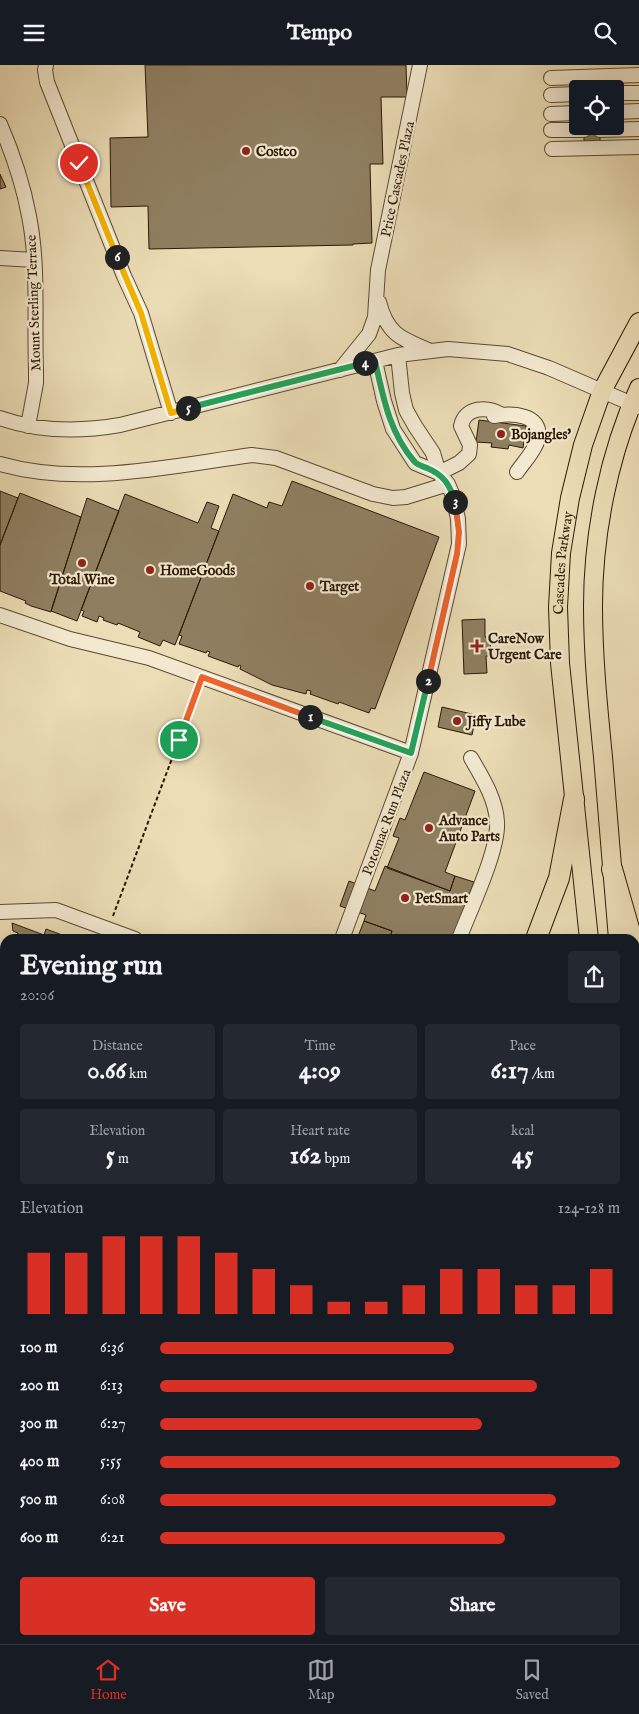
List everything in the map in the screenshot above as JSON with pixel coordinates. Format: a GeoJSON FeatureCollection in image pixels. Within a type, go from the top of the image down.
{"type":"FeatureCollection","features":[{"type":"Feature","properties":{"kind":"highway"},"geometry":{"type":"LineString","coordinates":[[538,934],[559,878],[574,799]]}},
{"type":"Feature","properties":{"kind":"highway"},"geometry":{"type":"LineString","coordinates":[[612,869],[631,934]]}},
{"type":"Feature","properties":{"kind":"main road","name":"Cascades Parkway"},"geometry":{"type":"LineString","coordinates":[[588,934],[560,663],[558,607],[561,553],[576,471],[602,391],[639,322]]}},
{"type":"Feature","properties":{"kind":"main road"},"geometry":{"type":"LineString","coordinates":[[618,934],[594,662],[594,579],[600,524],[611,470],[618,443],[636,406],[639,388]]}},
{"type":"Feature","properties":{"kind":"street"},"geometry":{"type":"LineString","coordinates":[[46,65],[44,70],[47,81],[124,276],[141,313],[171,413]]}},
{"type":"Feature","properties":{"kind":"street","name":"Price Cascades Plaza"},"geometry":{"type":"LineString","coordinates":[[340,369],[369,334],[375,317],[379,265],[420,65]]}},
{"type":"Feature","properties":{"kind":"street"},"geometry":{"type":"LineString","coordinates":[[551,78],[639,75]]}},
{"type":"Feature","properties":{"kind":"street"},"geometry":{"type":"LineString","coordinates":[[624,93],[639,93]]}},
{"type":"Feature","properties":{"kind":"street"},"geometry":{"type":"LineString","coordinates":[[551,95],[569,94]]}},
{"type":"Feature","properties":{"kind":"street"},"geometry":{"type":"LineString","coordinates":[[624,112],[639,111]]}},
{"type":"Feature","properties":{"kind":"street"},"geometry":{"type":"LineString","coordinates":[[551,114],[569,113]]}},
{"type":"Feature","properties":{"kind":"street","name":"Mount Sterling Terrace"},"geometry":{"type":"LineString","coordinates":[[0,125],[24,191],[30,218],[34,261],[36,377],[28,425]]}},
{"type":"Feature","properties":{"kind":"street"},"geometry":{"type":"LineString","coordinates":[[624,129],[639,129]]}},
{"type":"Feature","properties":{"kind":"street"},"geometry":{"type":"LineString","coordinates":[[551,130],[569,130]]}},
{"type":"Feature","properties":{"kind":"street"},"geometry":{"type":"LineString","coordinates":[[552,149],[639,147]]}},
{"type":"Feature","properties":{"kind":"street"},"geometry":{"type":"LineString","coordinates":[[0,258],[34,261]]}},
{"type":"Feature","properties":{"kind":"street","name":"Price Cascades Plaza"},"geometry":{"type":"LineString","coordinates":[[377,294],[384,319],[396,335],[429,350]]}},
{"type":"Feature","properties":{"kind":"street"},"geometry":{"type":"LineString","coordinates":[[0,418],[46,429],[96,429],[171,413],[398,355],[429,350],[466,349],[508,354],[549,368],[636,406]]}},
{"type":"Feature","properties":{"kind":"street","name":"Potomac Run Plaza"},"geometry":{"type":"LineString","coordinates":[[344,934],[411,753],[459,544],[456,506],[433,453],[406,409],[402,393],[398,355]]}},
{"type":"Feature","properties":{"kind":"street"},"geometry":{"type":"LineString","coordinates":[[375,361],[384,401],[393,429],[415,463],[443,478]]}},
{"type":"Feature","properties":{"kind":"street"},"geometry":{"type":"LineString","coordinates":[[0,464],[34,471],[99,474],[264,455],[373,494],[393,498],[406,497],[443,478],[469,454],[470,445],[462,429],[462,422],[466,415],[487,415],[524,416],[534,423],[538,439],[517,473]]}},
{"type":"Feature","properties":{"kind":"street"},"geometry":{"type":"LineString","coordinates":[[0,615],[70,639],[149,658],[411,753]]}},
{"type":"Feature","properties":{"kind":"street"},"geometry":{"type":"LineString","coordinates":[[461,934],[488,865],[497,832],[493,802],[471,758]]}},
{"type":"Feature","properties":{"kind":"street"},"geometry":{"type":"LineString","coordinates":[[0,912],[56,910],[123,934]]}},
{"type":"Feature","properties":{"kind":"path"},"geometry":{"type":"LineString","coordinates":[[108,928],[202,677]]}},
{"type":"Feature","properties":{"kind":"building","name":"Costco"},"geometry":{"type":"Polygon","coordinates":[[[145,65],[406,65],[407,97],[381,97],[383,164],[370,164],[372,243],[149,249],[148,206],[111,207],[110,138],[148,137],[145,65]]]}},
{"type":"Feature","properties":{"kind":"building"},"geometry":{"type":"Polygon","coordinates":[[[584,135],[600,135],[600,144],[584,144],[584,135]]]}},
{"type":"Feature","properties":{"kind":"building"},"geometry":{"type":"Polygon","coordinates":[[[0,174],[6,187],[0,189],[0,174]]]}},
{"type":"Feature","properties":{"kind":"building","name":"Bojangles'"},"geometry":{"type":"Polygon","coordinates":[[[479,420],[526,426],[523,448],[509,445],[508,449],[491,447],[492,443],[476,442],[479,420]]]}},
{"type":"Feature","properties":{"kind":"building","name":"Target"},"geometry":{"type":"Polygon","coordinates":[[[292,481],[439,537],[375,709],[371,708],[369,713],[310,694],[311,691],[307,690],[306,694],[272,685],[240,669],[241,666],[239,665],[238,667],[208,656],[210,652],[207,651],[206,653],[179,644],[182,636],[179,635],[233,494],[267,508],[269,502],[282,506],[292,481]]]}},
{"type":"Feature","properties":{"kind":"building"},"geometry":{"type":"Polygon","coordinates":[[[0,491],[18,498],[0,545],[0,491]]]}},
{"type":"Feature","properties":{"kind":"building"},"geometry":{"type":"Polygon","coordinates":[[[20,493],[81,517],[51,612],[31,606],[25,603],[26,601],[0,591],[0,545],[20,493]]]}},
{"type":"Feature","properties":{"kind":"building","name":"HomeGoods"},"geometry":{"type":"Polygon","coordinates":[[[125,494],[198,523],[207,502],[219,506],[211,528],[219,531],[175,645],[163,640],[160,646],[138,637],[140,632],[118,623],[117,625],[103,620],[104,618],[99,616],[97,622],[82,616],[84,611],[81,610],[125,494]]]}},
{"type":"Feature","properties":{"kind":"building","name":"Total Wine"},"geometry":{"type":"Polygon","coordinates":[[[87,498],[119,511],[77,621],[51,611],[87,498]]]}},
{"type":"Feature","properties":{"kind":"building","name":"CareNow Urgent Care"},"geometry":{"type":"Polygon","coordinates":[[[485,619],[485,637],[490,637],[491,656],[486,656],[487,673],[464,674],[462,620],[485,619]]]}},
{"type":"Feature","properties":{"kind":"building","name":"Jiffy Lube"},"geometry":{"type":"Polygon","coordinates":[[[442,707],[476,715],[472,735],[438,727],[442,707]]]}},
{"type":"Feature","properties":{"kind":"building","name":"Advance Auto Parts"},"geometry":{"type":"Polygon","coordinates":[[[424,772],[475,791],[445,872],[455,876],[450,891],[387,868],[399,838],[393,836],[400,818],[405,820],[424,772]]]}},
{"type":"Feature","properties":{"kind":"building","name":"PetSmart"},"geometry":{"type":"Polygon","coordinates":[[[385,866],[450,891],[455,876],[474,882],[454,934],[391,934],[392,931],[364,921],[366,915],[340,906],[349,881],[375,891],[385,866]]]}},
{"type":"Feature","properties":{"kind":"building"},"geometry":{"type":"Polygon","coordinates":[[[364,921],[392,931],[391,934],[359,934],[364,921]]]}},
{"type":"Feature","properties":{"kind":"building"},"geometry":{"type":"Polygon","coordinates":[[[12,923],[41,934],[18,934],[13,931],[12,923]]]}},
{"type":"Feature","properties":{"kind":"building"},"geometry":{"type":"Polygon","coordinates":[[[46,929],[60,934],[44,934],[46,929]]]}},
{"type":"Feature","properties":{"kind":"place","name":"Costco"},"geometry":{"type":"Point","coordinates":[246,151]}},
{"type":"Feature","properties":{"kind":"place","name":"Bojangles'"},"geometry":{"type":"Point","coordinates":[501,434]}},
{"type":"Feature","properties":{"kind":"place","name":"Total Wine"},"geometry":{"type":"Point","coordinates":[82,563]}},
{"type":"Feature","properties":{"kind":"place","name":"HomeGoods"},"geometry":{"type":"Point","coordinates":[150,570]}},
{"type":"Feature","properties":{"kind":"place","name":"Target"},"geometry":{"type":"Point","coordinates":[310,586]}},
{"type":"Feature","properties":{"kind":"place","name":"CareNow Urgent Care"},"geometry":{"type":"Point","coordinates":[477,646]}},
{"type":"Feature","properties":{"kind":"place","name":"Jiffy Lube"},"geometry":{"type":"Point","coordinates":[457,721]}},
{"type":"Feature","properties":{"kind":"place","name":"Advance Auto Parts"},"geometry":{"type":"Point","coordinates":[429,828]}},
{"type":"Feature","properties":{"kind":"place","name":"PetSmart"},"geometry":{"type":"Point","coordinates":[405,898]}},
{"type":"Feature","properties":{"kind":"route"},"geometry":{"type":"LineString","coordinates":[[79,163],[124,276],[141,313],[171,413],[375,361],[384,401],[393,429],[415,463],[439,473],[448,484],[456,506],[459,544],[411,753],[202,677],[179,740]]}}]}
